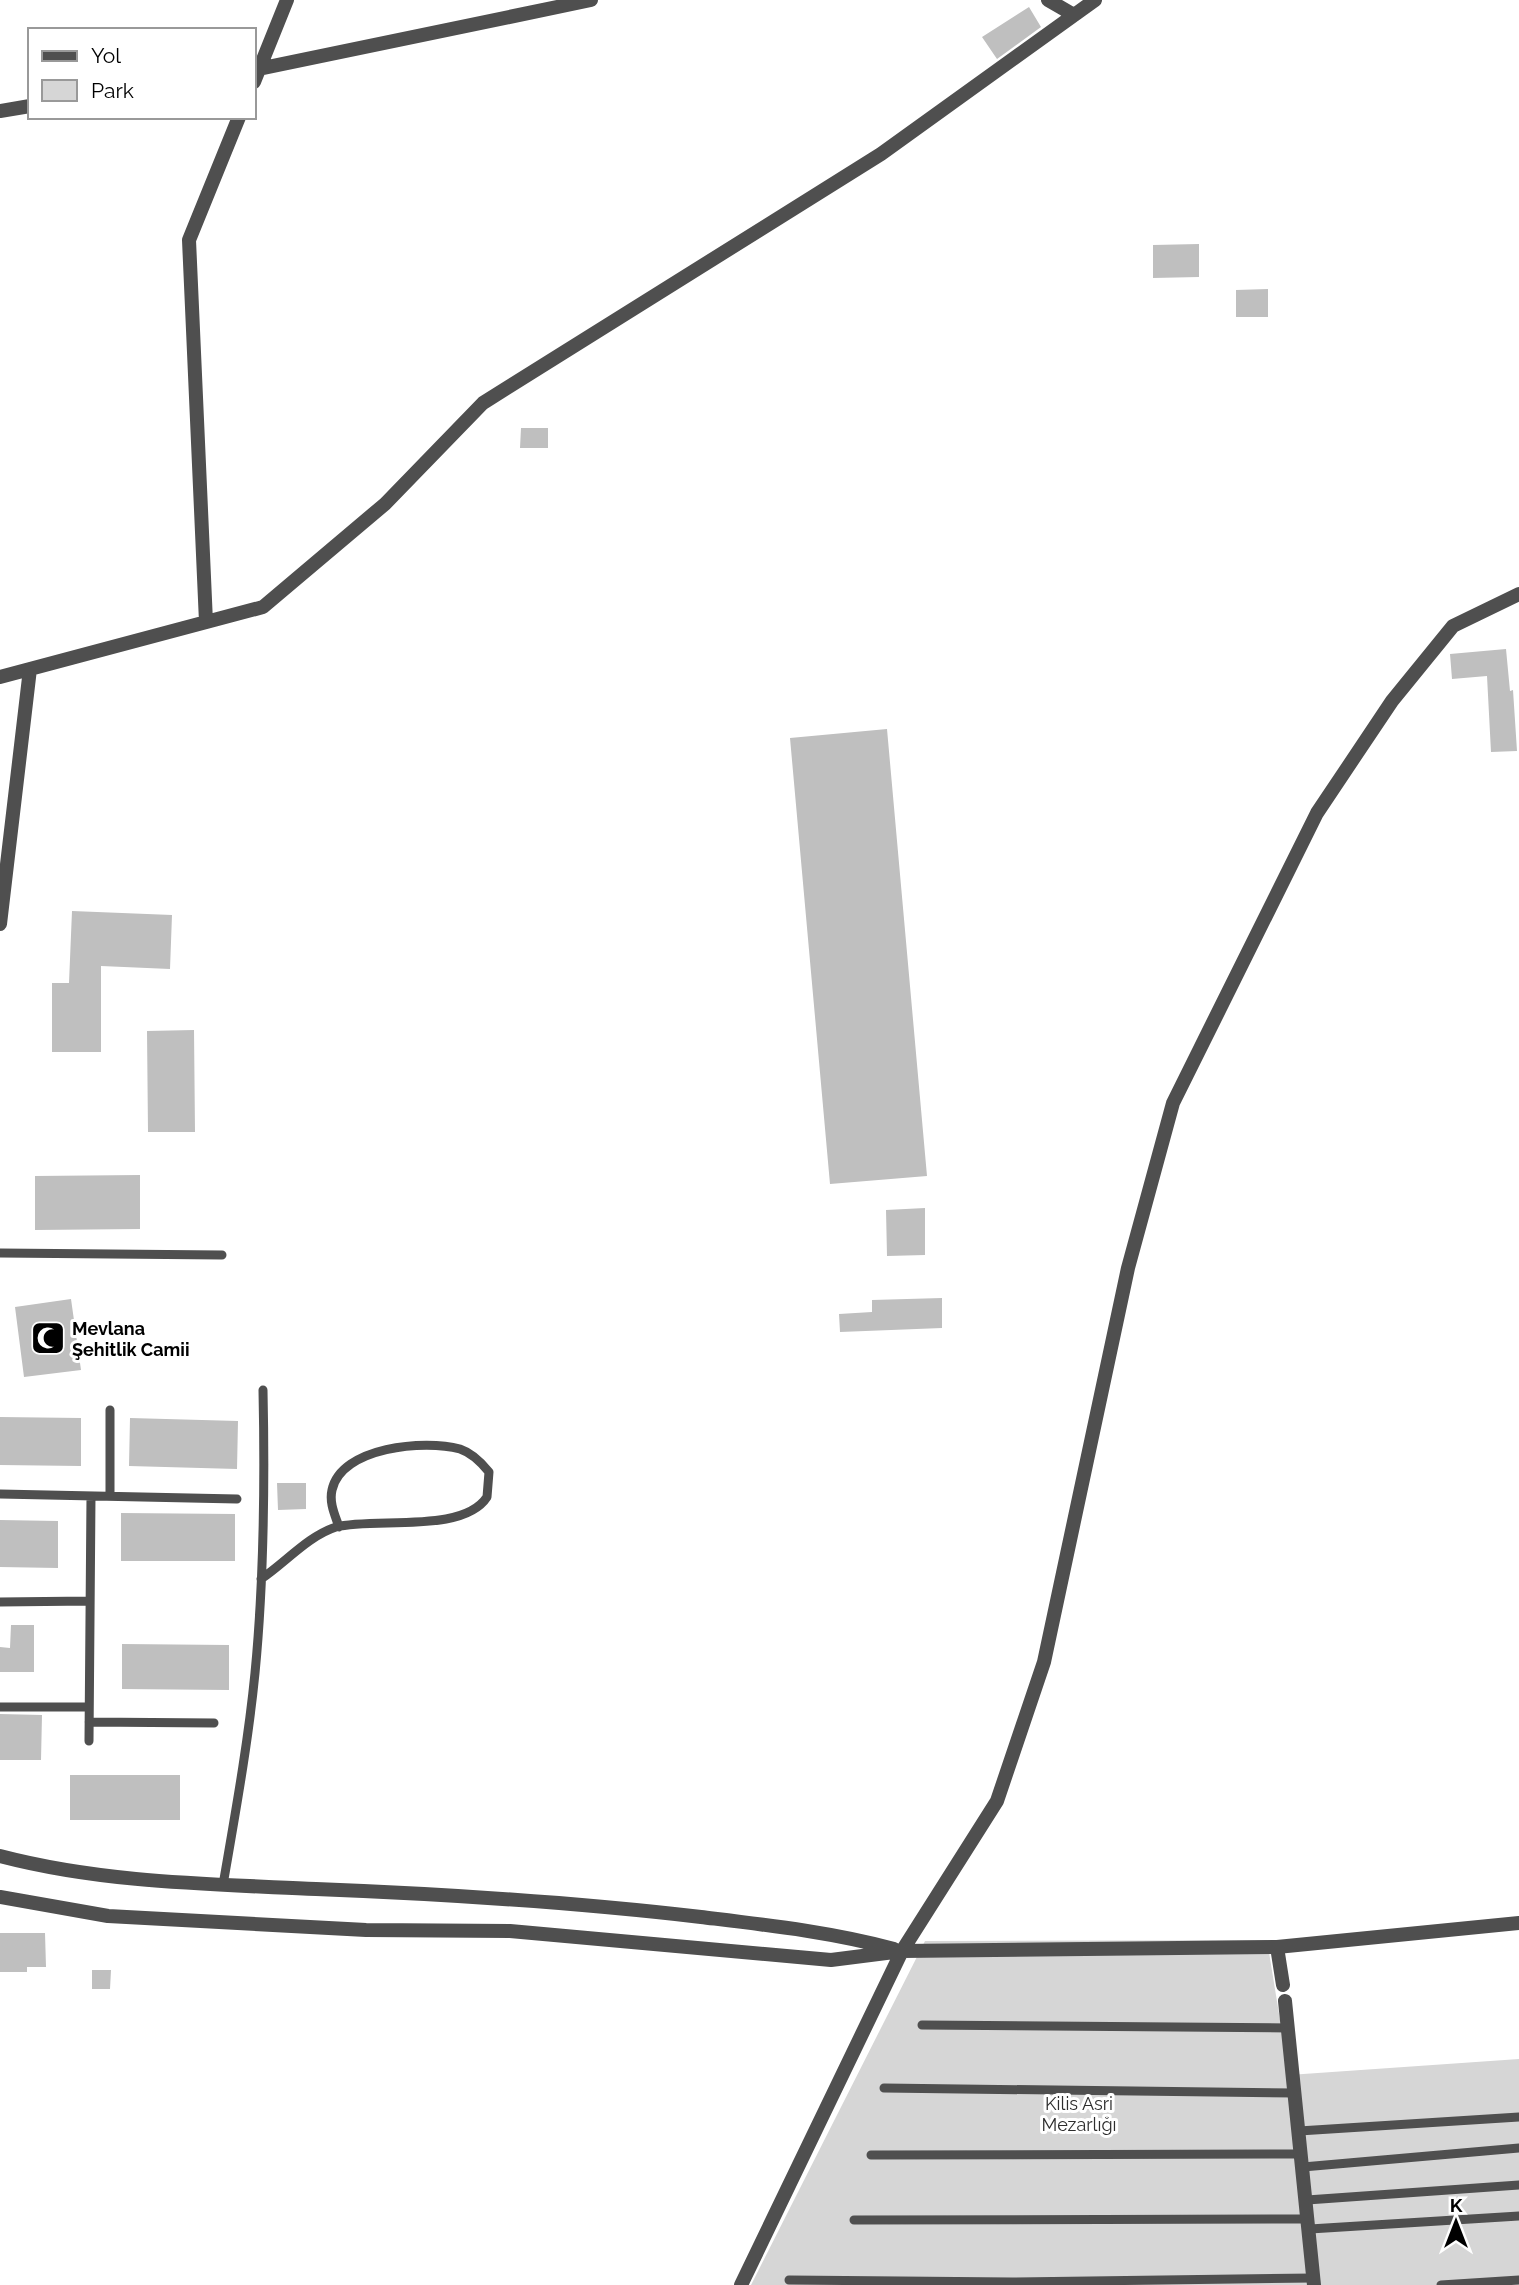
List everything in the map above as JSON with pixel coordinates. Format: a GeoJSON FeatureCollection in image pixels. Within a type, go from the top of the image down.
{"type":"FeatureCollection","features":[{"type":"Feature","properties":{"kind":"street"},"geometry":{"type":"LineString","coordinates":[[256,74],[287,0]]}},
{"type":"Feature","properties":{"kind":"street"},"geometry":{"type":"LineString","coordinates":[[256,74],[590,0]]}},
{"type":"Feature","properties":{"kind":"street"},"geometry":{"type":"LineString","coordinates":[[1048,0],[1074,15]]}},
{"type":"Feature","properties":{"kind":"street"},"geometry":{"type":"LineString","coordinates":[[0,677],[263,607],[385,503],[483,403],[881,154],[1095,0]]}},
{"type":"Feature","properties":{"kind":"street"},"geometry":{"type":"LineString","coordinates":[[0,111],[28,106]]}},
{"type":"Feature","properties":{"kind":"street"},"geometry":{"type":"LineString","coordinates":[[206,622],[189,240],[238,119]]}},
{"type":"Feature","properties":{"kind":"street"},"geometry":{"type":"LineString","coordinates":[[741,2285],[902,1951],[997,1801],[1044,1662],[1128,1268],[1172,1103],[1317,813],[1392,701],[1453,626],[1519,594]]}},
{"type":"Feature","properties":{"kind":"street"},"geometry":{"type":"LineString","coordinates":[[0,924],[30,669]]}},
{"type":"Feature","properties":{"kind":"street"},"geometry":{"type":"LineString","coordinates":[[0,1856],[47,1869],[167,1883],[475,1895],[633,1909],[836,1933],[902,1951]]}},
{"type":"Feature","properties":{"kind":"street"},"geometry":{"type":"LineString","coordinates":[[0,1897],[108,1916],[254,1926],[510,1931],[611,1938],[831,1960],[902,1951],[1277,1947],[1519,1923]]}},
{"type":"Feature","properties":{"kind":"street"},"geometry":{"type":"LineString","coordinates":[[1277,1947],[1283,1985]]}},
{"type":"Feature","properties":{"kind":"street"},"geometry":{"type":"LineString","coordinates":[[1285,2001],[1307,2200],[1313,2282]]}},
{"type":"Feature","properties":{"kind":"lane"},"geometry":{"type":"LineString","coordinates":[[0,1253],[222,1255]]}},
{"type":"Feature","properties":{"kind":"lane"},"geometry":{"type":"LineString","coordinates":[[223,1885],[255,1674],[265,1473],[263,1390]]}},
{"type":"Feature","properties":{"kind":"lane"},"geometry":{"type":"LineString","coordinates":[[110,1410],[110,1496]]}},
{"type":"Feature","properties":{"kind":"lane"},"geometry":{"type":"LineString","coordinates":[[261,1579],[315,1537],[339,1527],[413,1522],[470,1512],[487,1497],[489,1472],[472,1455],[461,1449],[419,1447],[373,1452],[351,1464],[334,1481],[330,1502],[339,1527]]}},
{"type":"Feature","properties":{"kind":"lane"},"geometry":{"type":"LineString","coordinates":[[0,1494],[237,1499]]}},
{"type":"Feature","properties":{"kind":"lane"},"geometry":{"type":"LineString","coordinates":[[89,1741],[91,1496]]}},
{"type":"Feature","properties":{"kind":"lane"},"geometry":{"type":"LineString","coordinates":[[0,1602],[90,1601]]}},
{"type":"Feature","properties":{"kind":"lane"},"geometry":{"type":"LineString","coordinates":[[0,1707],[89,1707]]}},
{"type":"Feature","properties":{"kind":"lane"},"geometry":{"type":"LineString","coordinates":[[89,1722],[214,1723]]}},
{"type":"Feature","properties":{"kind":"lane"},"geometry":{"type":"LineString","coordinates":[[922,2025],[1289,2028]]}},
{"type":"Feature","properties":{"kind":"lane"},"geometry":{"type":"LineString","coordinates":[[884,2088],[1295,2093]]}},
{"type":"Feature","properties":{"kind":"lane"},"geometry":{"type":"LineString","coordinates":[[1299,2131],[1519,2117]]}},
{"type":"Feature","properties":{"kind":"lane"},"geometry":{"type":"LineString","coordinates":[[871,2155],[1302,2161],[1519,2148]]}},
{"type":"Feature","properties":{"kind":"lane"},"geometry":{"type":"LineString","coordinates":[[1307,2200],[1519,2185]]}},
{"type":"Feature","properties":{"kind":"lane"},"geometry":{"type":"LineString","coordinates":[[854,2220],[1309,2224],[1519,2216]]}},
{"type":"Feature","properties":{"kind":"lane"},"geometry":{"type":"LineString","coordinates":[[789,2280],[1313,2282]]}},
{"type":"Feature","properties":{"kind":"lane"},"geometry":{"type":"LineString","coordinates":[[1441,2285],[1519,2280]]}},
{"type":"Feature","properties":{"kind":"green space","name":"Kilis Asri Mezarlığı"},"geometry":{"type":"Polygon","coordinates":[[[1267,1940],[1289,2075],[1519,2059],[1519,2285],[751,2285],[925,1941],[1267,1940]]]}},
{"type":"Feature","properties":{"kind":"building"},"geometry":{"type":"Polygon","coordinates":[[[1029,7],[1041,27],[997,59],[982,37],[1029,7]]]}},
{"type":"Feature","properties":{"kind":"building"},"geometry":{"type":"Polygon","coordinates":[[[1199,244],[1199,277],[1153,278],[1153,245],[1199,244]]]}},
{"type":"Feature","properties":{"kind":"building"},"geometry":{"type":"Polygon","coordinates":[[[1268,289],[1268,317],[1236,317],[1236,290],[1268,289]]]}},
{"type":"Feature","properties":{"kind":"building"},"geometry":{"type":"Polygon","coordinates":[[[521,428],[548,428],[548,448],[520,448],[521,428]]]}},
{"type":"Feature","properties":{"kind":"building"},"geometry":{"type":"Polygon","coordinates":[[[1506,649],[1510,691],[1513,690],[1517,751],[1491,752],[1487,676],[1452,679],[1450,654],[1506,649]]]}},
{"type":"Feature","properties":{"kind":"building"},"geometry":{"type":"Polygon","coordinates":[[[887,729],[927,1176],[830,1184],[790,738],[887,729]]]}},
{"type":"Feature","properties":{"kind":"building"},"geometry":{"type":"Polygon","coordinates":[[[72,911],[172,915],[170,969],[101,966],[101,1052],[52,1052],[52,983],[69,983],[72,911]]]}},
{"type":"Feature","properties":{"kind":"building"},"geometry":{"type":"Polygon","coordinates":[[[194,1030],[195,1132],[148,1132],[147,1031],[194,1030]]]}},
{"type":"Feature","properties":{"kind":"building"},"geometry":{"type":"Polygon","coordinates":[[[140,1175],[140,1229],[35,1230],[35,1176],[140,1175]]]}},
{"type":"Feature","properties":{"kind":"building"},"geometry":{"type":"Polygon","coordinates":[[[925,1208],[925,1255],[887,1256],[886,1210],[925,1208]]]}},
{"type":"Feature","properties":{"kind":"building"},"geometry":{"type":"Polygon","coordinates":[[[942,1298],[942,1328],[840,1332],[839,1314],[872,1312],[872,1300],[942,1298]]]}},
{"type":"Feature","properties":{"kind":"building","name":"Mevlana Şehitlik Camii"},"geometry":{"type":"Polygon","coordinates":[[[71,1299],[81,1370],[24,1377],[15,1307],[71,1299]]]}},
{"type":"Feature","properties":{"kind":"building"},"geometry":{"type":"Polygon","coordinates":[[[0,1417],[81,1418],[81,1466],[0,1465],[0,1417]]]}},
{"type":"Feature","properties":{"kind":"building"},"geometry":{"type":"Polygon","coordinates":[[[130,1418],[238,1421],[237,1469],[129,1466],[130,1418]]]}},
{"type":"Feature","properties":{"kind":"building"},"geometry":{"type":"Polygon","coordinates":[[[277,1483],[306,1483],[306,1509],[278,1510],[277,1483]]]}},
{"type":"Feature","properties":{"kind":"building"},"geometry":{"type":"Polygon","coordinates":[[[121,1513],[235,1514],[235,1561],[121,1561],[121,1513]]]}},
{"type":"Feature","properties":{"kind":"building"},"geometry":{"type":"Polygon","coordinates":[[[0,1520],[58,1521],[58,1568],[0,1567],[0,1520]]]}},
{"type":"Feature","properties":{"kind":"building"},"geometry":{"type":"Polygon","coordinates":[[[11,1625],[34,1625],[34,1672],[0,1672],[0,1647],[10,1648],[11,1625]]]}},
{"type":"Feature","properties":{"kind":"building"},"geometry":{"type":"Polygon","coordinates":[[[122,1644],[229,1645],[229,1690],[122,1689],[122,1644]]]}},
{"type":"Feature","properties":{"kind":"building"},"geometry":{"type":"Polygon","coordinates":[[[0,1714],[42,1715],[41,1760],[0,1760],[0,1714]]]}},
{"type":"Feature","properties":{"kind":"building"},"geometry":{"type":"Polygon","coordinates":[[[70,1775],[180,1775],[180,1820],[70,1820],[70,1775]]]}},
{"type":"Feature","properties":{"kind":"building"},"geometry":{"type":"Polygon","coordinates":[[[0,1933],[45,1933],[46,1967],[27,1967],[27,1972],[0,1972],[0,1933]]]}},
{"type":"Feature","properties":{"kind":"building"},"geometry":{"type":"Polygon","coordinates":[[[92,1970],[111,1970],[110,1989],[92,1989],[92,1970]]]}},
{"type":"Feature","properties":{"kind":"place","name":"Mevlana Şehitlik Camii"},"geometry":{"type":"Point","coordinates":[48,1338]}}]}
